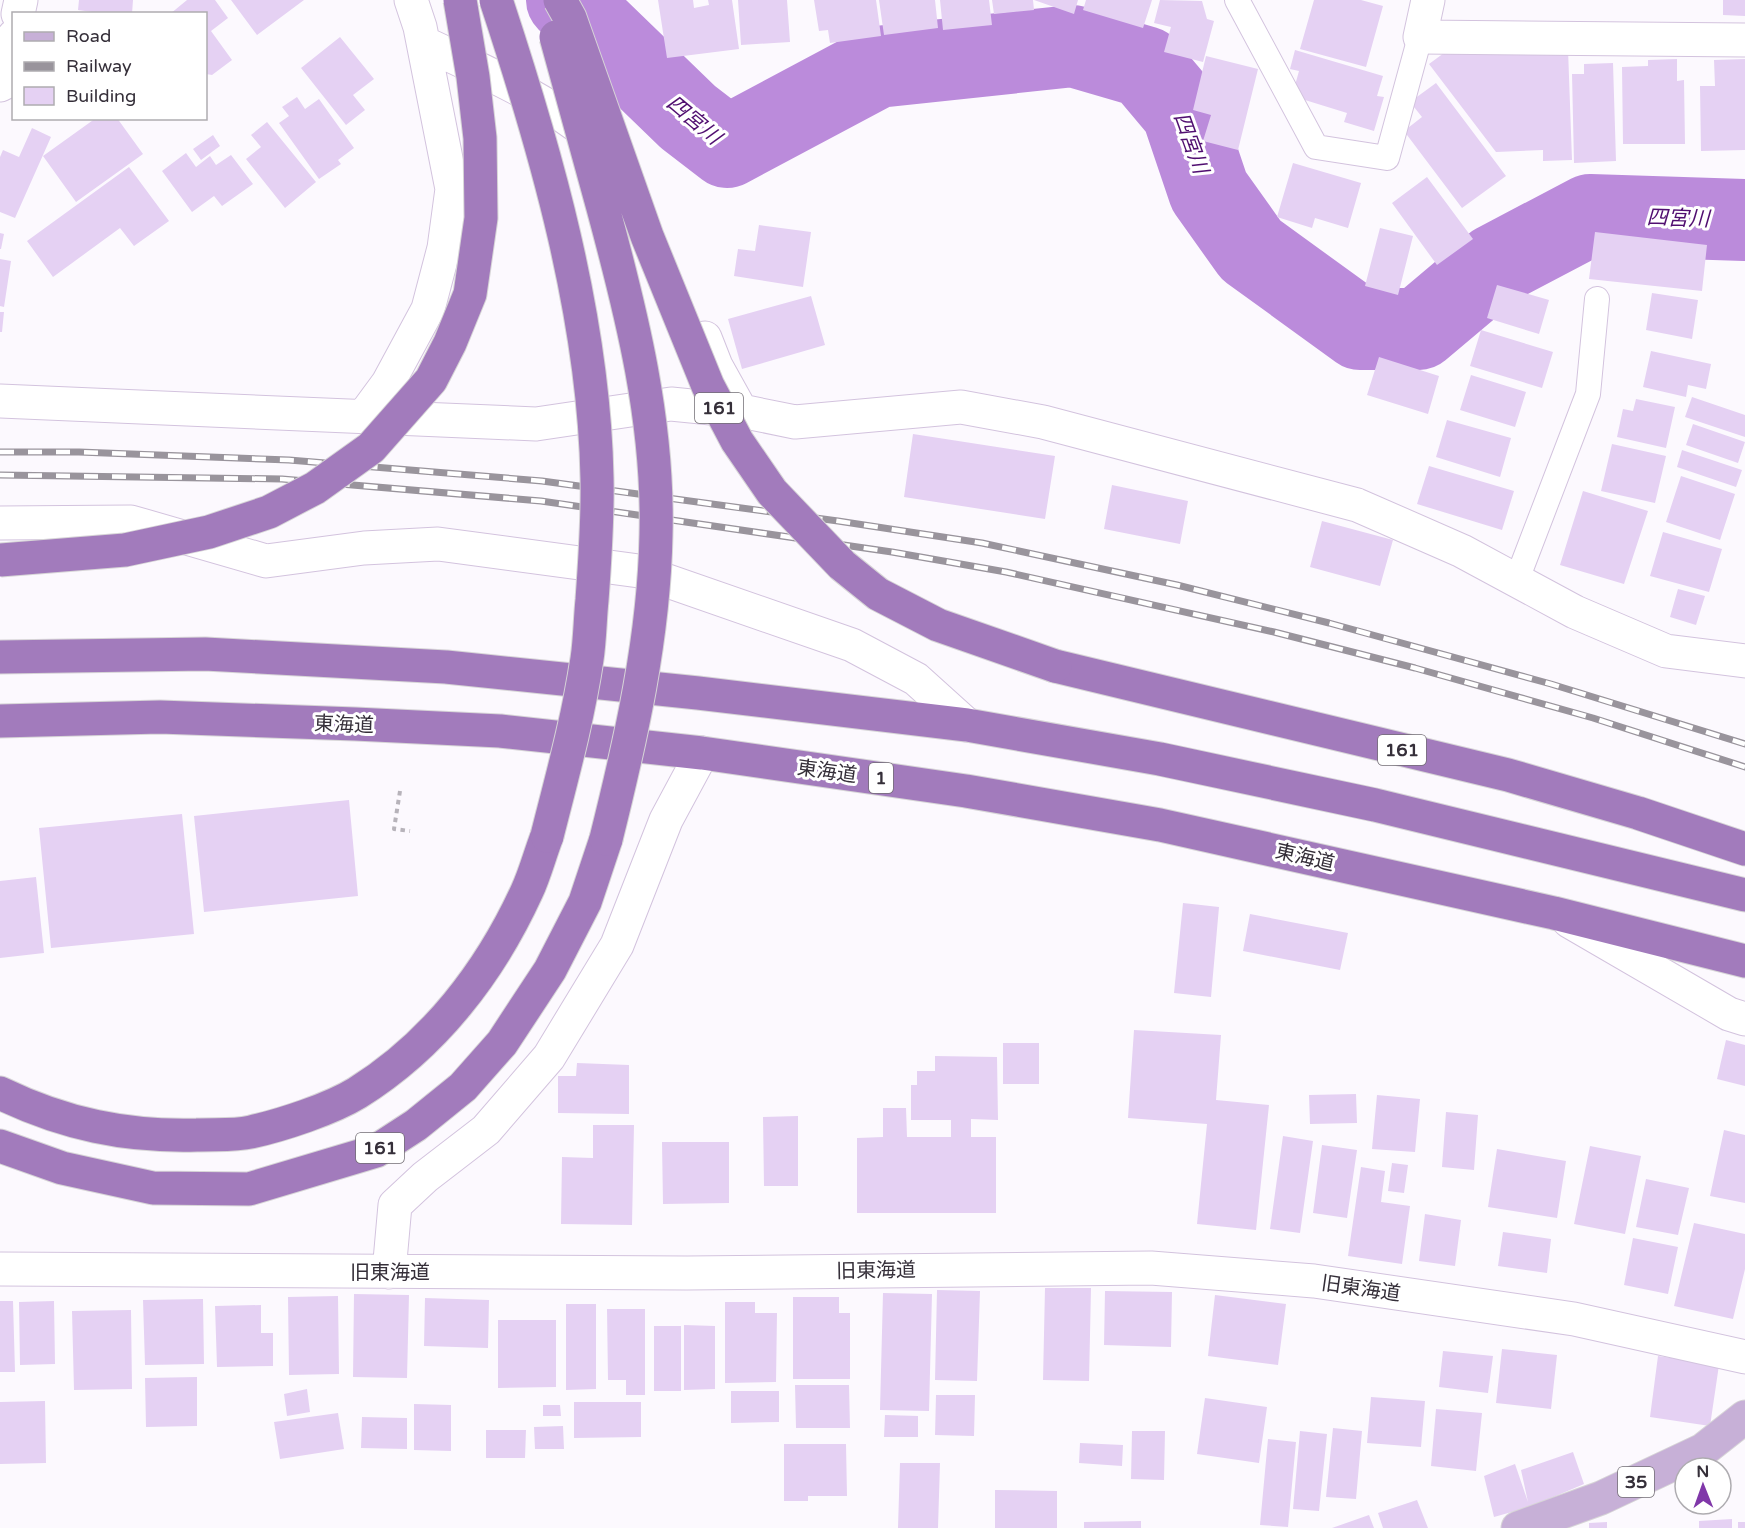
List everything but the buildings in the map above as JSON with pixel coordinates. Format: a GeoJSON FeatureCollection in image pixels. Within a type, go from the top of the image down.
{"type":"FeatureCollection","features":[{"type":"Feature","properties":{"kind":"highway"},"geometry":{"type":"LineString","coordinates":[[0,560],[125,550],[209,532],[268,512],[315,488],[372,448],[431,380],[450,343],[470,294],[481,218],[480,138],[473,77],[460,0]]}},
{"type":"Feature","properties":{"kind":"highway"},"geometry":{"type":"LineString","coordinates":[[0,1093],[33,1109],[107,1130],[163,1136],[249,1133],[305,1116],[356,1093],[405,1057],[448,1017],[485,969],[528,890],[547,836],[574,728],[587,657],[597,541],[597,476],[593,413],[575,285],[530,103],[496,0]]}},
{"type":"Feature","properties":{"kind":"highway","name":"161"},"geometry":{"type":"LineString","coordinates":[[0,1146],[62,1168],[153,1188],[249,1189],[376,1150],[416,1125],[463,1087],[502,1042],[550,970],[585,902],[606,839],[635,713],[647,643],[656,533],[654,460],[648,398],[635,331],[551,19],[551,0]]}},
{"type":"Feature","properties":{"kind":"highway","name":"161"},"geometry":{"type":"LineString","coordinates":[[560,0],[570,18],[647,236],[708,387],[737,441],[772,492],[842,565],[878,594],[938,625],[1056,666],[1508,775],[1638,813],[1745,849]]}},
{"type":"Feature","properties":{"kind":"highway"},"geometry":{"type":"LineString","coordinates":[[0,657],[205,654],[446,667],[698,693],[967,725],[1160,759],[1375,805],[1745,895]]}},
{"type":"Feature","properties":{"kind":"highway","name":"東海道"},"geometry":{"type":"LineString","coordinates":[[0,721],[160,717],[356,724],[500,731],[702,753],[966,791],[1160,825],[1554,913],[1745,961]]}},
{"type":"Feature","properties":{"kind":"main road","name":"35"},"geometry":{"type":"LineString","coordinates":[[1518,1528],[1601,1498],[1703,1450],[1745,1417]]}},
{"type":"Feature","properties":{"kind":"street"},"geometry":{"type":"LineString","coordinates":[[418,23],[453,0]]}},
{"type":"Feature","properties":{"kind":"street"},"geometry":{"type":"LineString","coordinates":[[1428,0],[1420,37],[1745,40]]}},
{"type":"Feature","properties":{"kind":"street"},"geometry":{"type":"LineString","coordinates":[[418,23],[501,79],[571,119],[613,154],[653,209],[716,366],[741,411]]}},
{"type":"Feature","properties":{"kind":"street"},"geometry":{"type":"LineString","coordinates":[[363,417],[388,383],[428,309],[444,249],[452,189],[418,23]]}},
{"type":"Feature","properties":{"kind":"street"},"geometry":{"type":"LineString","coordinates":[[0,85],[4,83],[12,45]]}},
{"type":"Feature","properties":{"kind":"street"},"geometry":{"type":"LineString","coordinates":[[0,401],[536,424],[671,404],[741,411],[795,422],[961,407],[1043,422],[1357,505],[1462,551],[1575,612],[1666,651],[1745,661]]}},
{"type":"Feature","properties":{"kind":"street"},"geometry":{"type":"LineString","coordinates":[[0,523],[130,522],[266,561],[364,548],[438,544],[639,571],[852,645],[916,679],[967,725]]}},
{"type":"Feature","properties":{"kind":"street"},"geometry":{"type":"LineString","coordinates":[[389,1272],[395,1205],[425,1177],[486,1130],[549,1057],[617,945],[666,820],[702,753]]}},
{"type":"Feature","properties":{"kind":"street"},"geometry":{"type":"LineString","coordinates":[[1554,913],[1729,1014],[1745,1019]]}},
{"type":"Feature","properties":{"kind":"street","name":"旧東海道"},"geometry":{"type":"LineString","coordinates":[[0,1269],[687,1273],[1151,1268],[1314,1281],[1550,1316],[1745,1357]]}},
{"type":"Feature","properties":{"kind":"lane"},"geometry":{"type":"LineString","coordinates":[[1237,0],[1316,147],[1387,158],[1420,37]]}},
{"type":"Feature","properties":{"kind":"lane"},"geometry":{"type":"LineString","coordinates":[[1516,582],[1588,394],[1597,299]]}},
{"type":"Feature","properties":{"kind":"path"},"geometry":{"type":"LineString","coordinates":[[400,790],[394,829],[410,831]]}},
{"type":"Feature","properties":{"kind":"waterway","name":"四宮川"},"geometry":{"type":"LineString","coordinates":[[567,0],[688,117],[727,147],[877,67],[1073,46],[1145,67],[1182,111],[1209,191],[1251,250],[1360,329],[1419,329],[1495,265],[1590,215],[1745,220]]}},
{"type":"Feature","properties":{"kind":"railway"},"geometry":{"type":"LineString","coordinates":[[0,452],[79,452],[289,460],[542,481],[982,543],[1177,585],[1329,623],[1551,684],[1745,744]]}},
{"type":"Feature","properties":{"kind":"railway"},"geometry":{"type":"LineString","coordinates":[[0,475],[282,479],[541,501],[892,552],[1006,572],[1274,632],[1415,668],[1593,718],[1745,767]]}}]}
